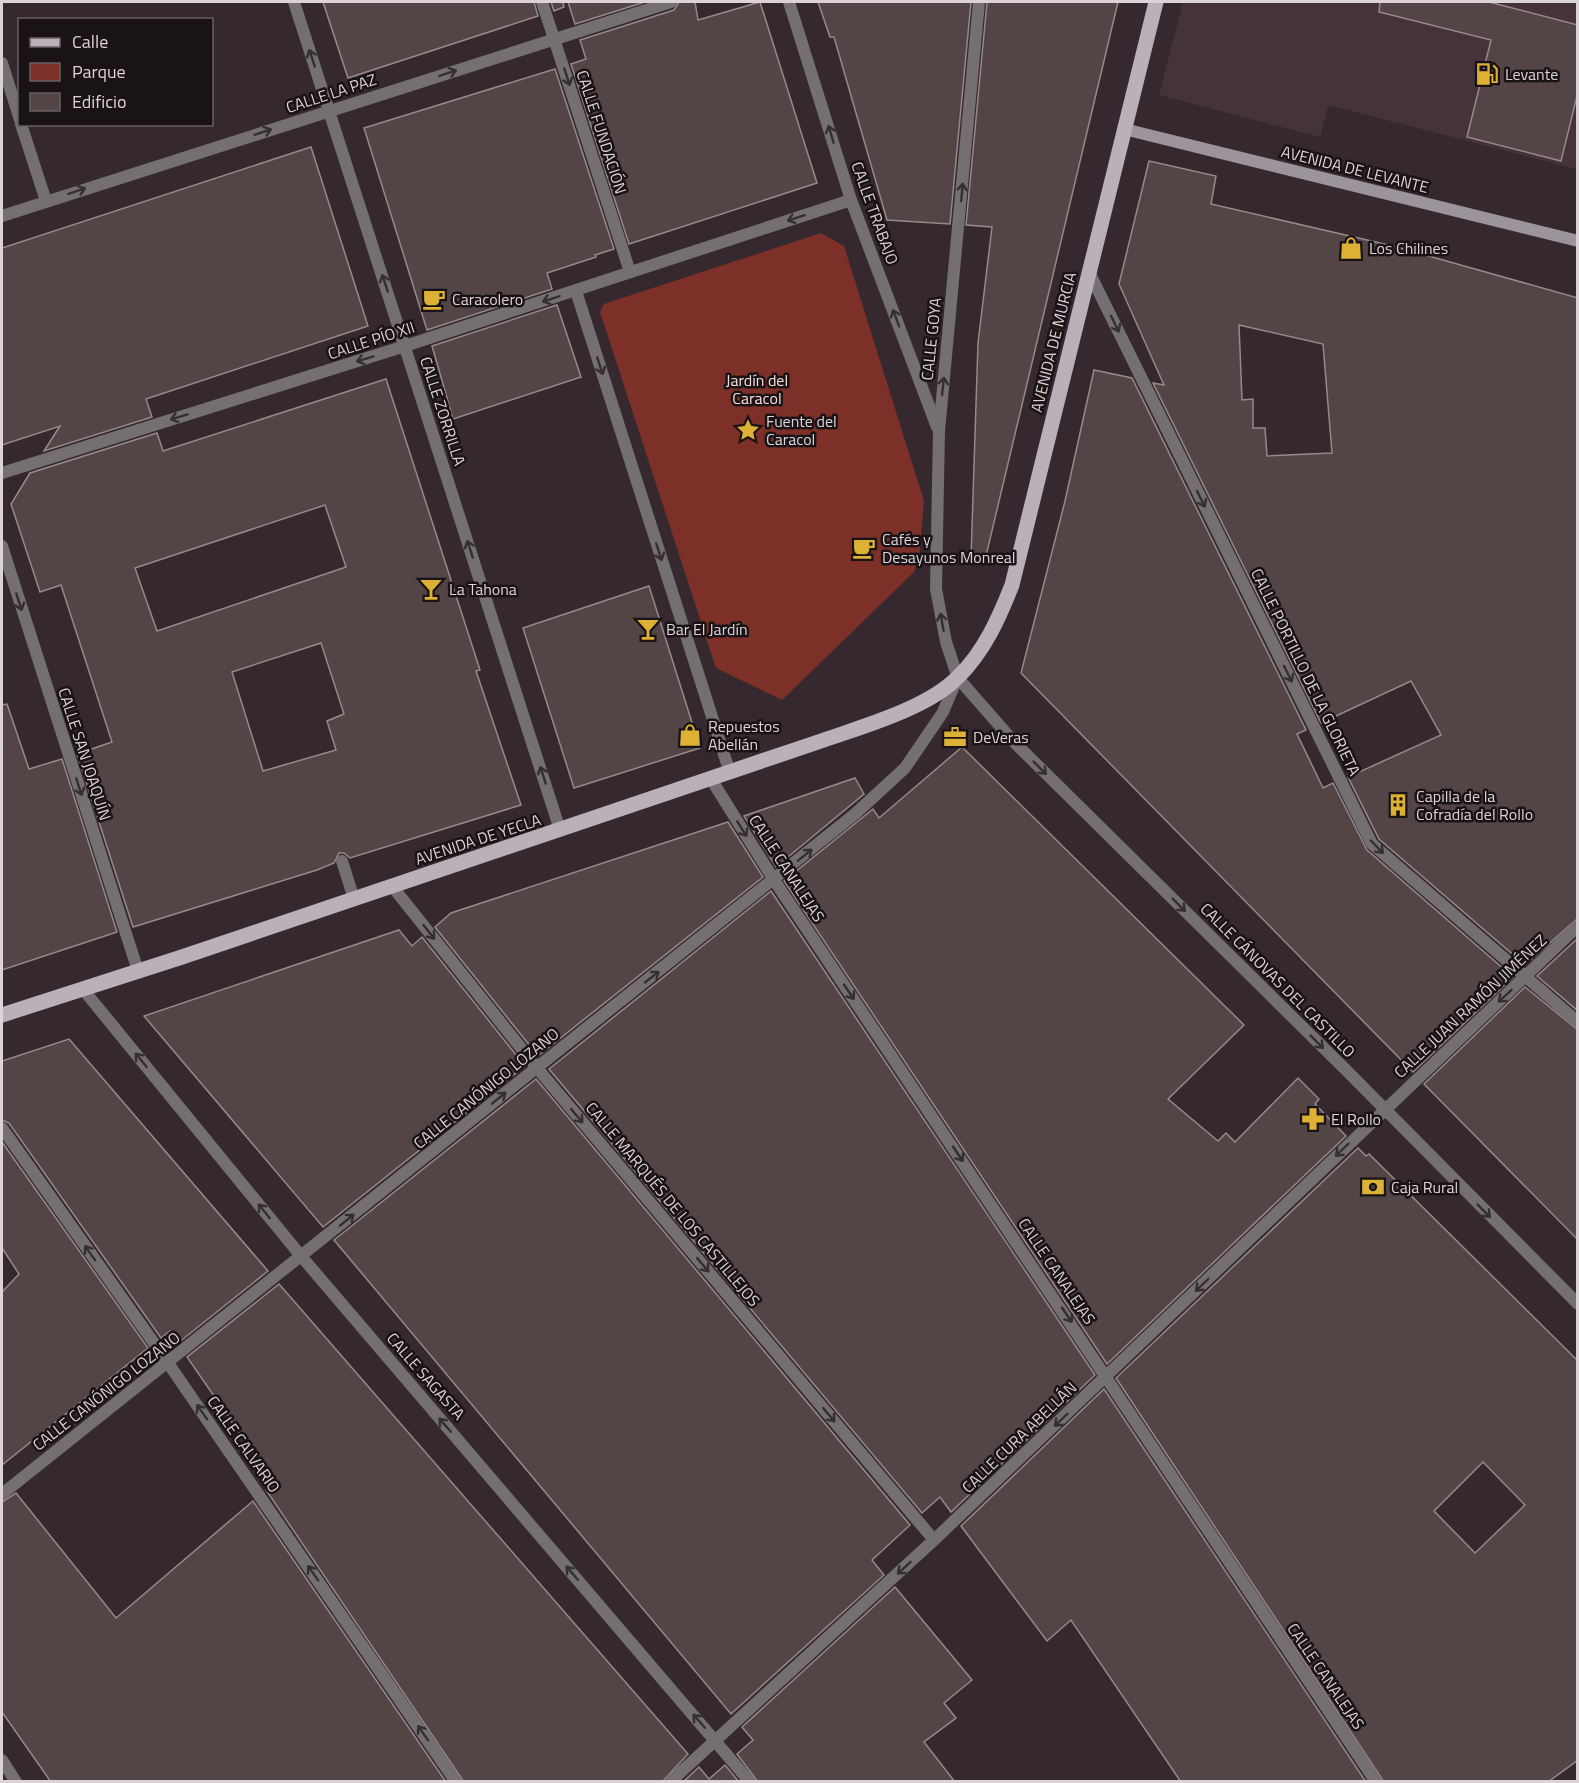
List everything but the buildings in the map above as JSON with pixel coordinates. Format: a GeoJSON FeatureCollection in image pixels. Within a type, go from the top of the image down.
{"type":"FeatureCollection","features":[{"type":"Feature","properties":{"kind":"main road","name":"AVENIDA DE MURCIA"},"geometry":{"type":"LineString","coordinates":[[958,678],[986,641],[1011,585],[1155,2]]}},
{"type":"Feature","properties":{"kind":"main road","name":"AVENIDA DE LEVANTE"},"geometry":{"type":"LineString","coordinates":[[1124,129],[1578,241]]}},
{"type":"Feature","properties":{"kind":"main road","name":"AVENIDA DE YECLA"},"geometry":{"type":"LineString","coordinates":[[2,1015],[730,773],[900,712],[958,678]]}},
{"type":"Feature","properties":{"kind":"street","name":"CALLE ZORRILLA"},"geometry":{"type":"LineString","coordinates":[[294,2],[560,831]]}},
{"type":"Feature","properties":{"kind":"street","name":"CALLE FUNDACIÓN"},"geometry":{"type":"LineString","coordinates":[[542,2],[630,272]]}},
{"type":"Feature","properties":{"kind":"street","name":"CALLE LA PAZ"},"geometry":{"type":"LineString","coordinates":[[2,216],[671,2]]}},
{"type":"Feature","properties":{"kind":"street","name":"CALLE TRABAJO"},"geometry":{"type":"LineString","coordinates":[[789,2],[851,200],[939,431]]}},
{"type":"Feature","properties":{"kind":"street","name":"CALLE GOYA"},"geometry":{"type":"LineString","coordinates":[[958,678],[946,642],[936,589],[939,431],[979,2]]}},
{"type":"Feature","properties":{"kind":"street"},"geometry":{"type":"LineString","coordinates":[[2,63],[18,114]]}},
{"type":"Feature","properties":{"kind":"street"},"geometry":{"type":"LineString","coordinates":[[22,126],[46,201]]}},
{"type":"Feature","properties":{"kind":"street","name":"CALLE PÍO XII"},"geometry":{"type":"LineString","coordinates":[[2,473],[405,346],[851,200]]}},
{"type":"Feature","properties":{"kind":"street","name":"CALLE PORTILLO DE LA GLORIETA"},"geometry":{"type":"LineString","coordinates":[[1089,272],[1372,844],[1578,1022]]}},
{"type":"Feature","properties":{"kind":"street"},"geometry":{"type":"LineString","coordinates":[[576,291],[730,773]]}},
{"type":"Feature","properties":{"kind":"street","name":"CALLE SAN JOAQUÍN"},"geometry":{"type":"LineString","coordinates":[[2,546],[138,971]]}},
{"type":"Feature","properties":{"kind":"street","name":"CALLE CANÓNIGO LOZANO"},"geometry":{"type":"LineString","coordinates":[[2,1494],[855,814],[905,768],[943,712],[958,678]]}},
{"type":"Feature","properties":{"kind":"street","name":"CALLE CÁNOVAS DEL CASTILLO"},"geometry":{"type":"LineString","coordinates":[[958,678],[1013,741],[1578,1304]]}},
{"type":"Feature","properties":{"kind":"street","name":"CALLE CANALEJAS"},"geometry":{"type":"LineString","coordinates":[[711,779],[774,880],[1107,1375],[1376,1782]]}},
{"type":"Feature","properties":{"kind":"street"},"geometry":{"type":"LineString","coordinates":[[342,861],[354,899]]}},
{"type":"Feature","properties":{"kind":"street","name":"CALLE MARQUÉS DE LOS CASTILLEJOS"},"geometry":{"type":"LineString","coordinates":[[392,886],[537,1068],[934,1540]]}},
{"type":"Feature","properties":{"kind":"street","name":"CALLE JUAN RAMÓN JIMÉNEZ"},"geometry":{"type":"LineString","coordinates":[[1384,1109],[1578,926]]}},
{"type":"Feature","properties":{"kind":"street","name":"CALLE SAGASTA"},"geometry":{"type":"LineString","coordinates":[[82,988],[301,1256],[750,1782]]}},
{"type":"Feature","properties":{"kind":"street","name":"CALLE CURA ABELLÁN"},"geometry":{"type":"LineString","coordinates":[[670,1782],[934,1540],[1384,1109]]}},
{"type":"Feature","properties":{"kind":"street","name":"CALLE CALVARIO"},"geometry":{"type":"LineString","coordinates":[[2,1128],[168,1363],[456,1782]]}},
{"type":"Feature","properties":{"kind":"street"},"geometry":{"type":"LineString","coordinates":[[2,1760],[16,1782]]}},
{"type":"Feature","properties":{"kind":"shaded area"},"geometry":{"type":"Polygon","coordinates":[[[1183,2],[1577,2],[1577,169],[1328,105],[1320,137],[1159,95],[1183,2]]]}},
{"type":"Feature","properties":{"kind":"green space","name":"Jardín del Caracol"},"geometry":{"type":"Polygon","coordinates":[[[821,233],[844,246],[924,501],[919,558],[914,572],[782,700],[716,668],[600,312],[604,304],[821,233]]]}},
{"type":"Feature","properties":{"kind":"place","name":"Levante"},"geometry":{"type":"Point","coordinates":[1487,74]}},
{"type":"Feature","properties":{"kind":"place","name":"Los Chilines"},"geometry":{"type":"Point","coordinates":[1351,248]}},
{"type":"Feature","properties":{"kind":"place","name":"Caracolero"},"geometry":{"type":"Point","coordinates":[434,299]}},
{"type":"Feature","properties":{"kind":"place","name":"Fuente del Caracol"},"geometry":{"type":"Point","coordinates":[748,430]}},
{"type":"Feature","properties":{"kind":"place","name":"Cafés y Desayunos Monreal"},"geometry":{"type":"Point","coordinates":[864,548]}},
{"type":"Feature","properties":{"kind":"place","name":"La Tahona"},"geometry":{"type":"Point","coordinates":[431,589]}},
{"type":"Feature","properties":{"kind":"place","name":"Bar El Jardín"},"geometry":{"type":"Point","coordinates":[648,629]}},
{"type":"Feature","properties":{"kind":"place","name":"Repuestos Abellán"},"geometry":{"type":"Point","coordinates":[690,735]}},
{"type":"Feature","properties":{"kind":"place","name":"DeVeras"},"geometry":{"type":"Point","coordinates":[955,737]}},
{"type":"Feature","properties":{"kind":"place","name":"Capilla de la Cofradía del Rollo"},"geometry":{"type":"Point","coordinates":[1398,805]}},
{"type":"Feature","properties":{"kind":"place","name":"El Rollo"},"geometry":{"type":"Point","coordinates":[1313,1119]}},
{"type":"Feature","properties":{"kind":"place","name":"Caja Rural"},"geometry":{"type":"Point","coordinates":[1373,1187]}}]}
